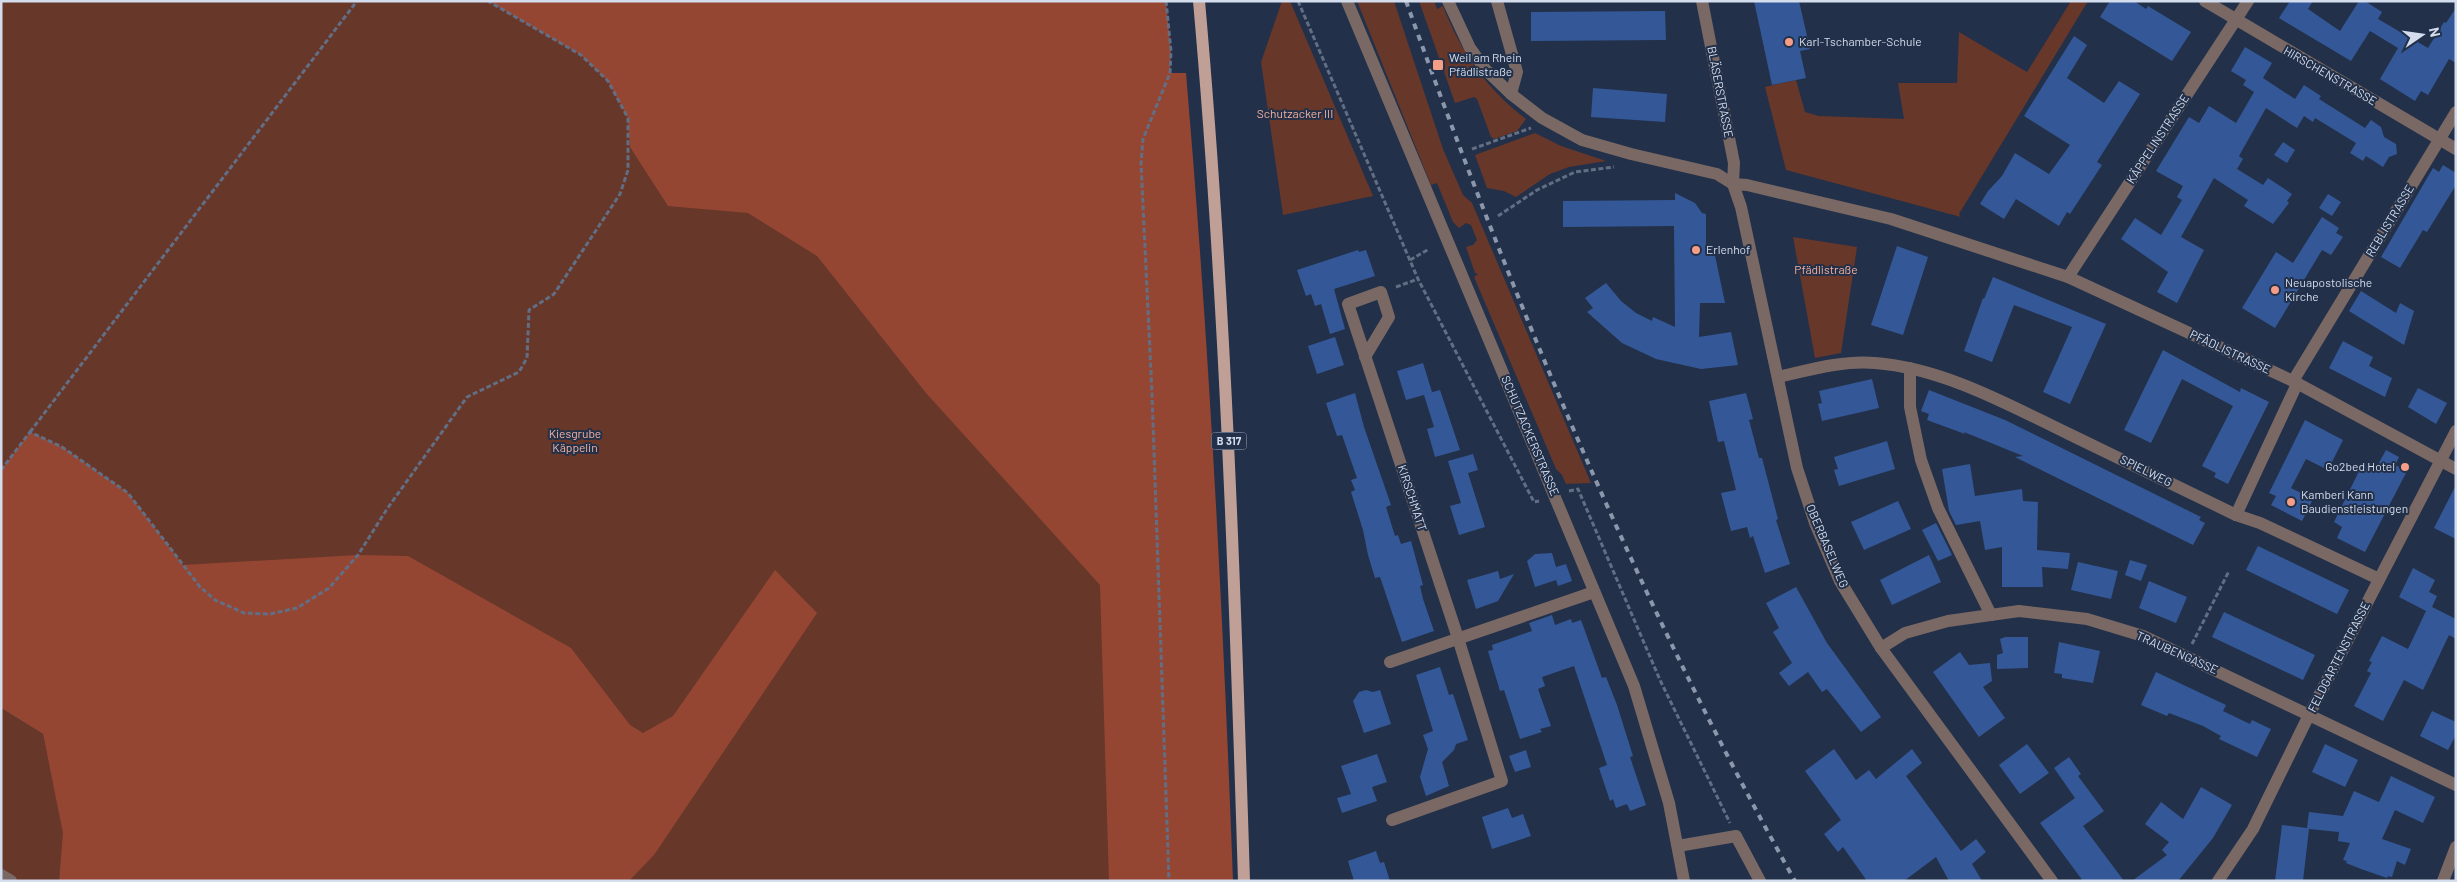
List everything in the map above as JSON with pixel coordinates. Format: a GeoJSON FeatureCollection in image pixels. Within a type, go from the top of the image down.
{"type":"FeatureCollection","features":[{"type":"Feature","properties":{"kind":"main road","name":"B 317"},"geometry":{"type":"LineString","coordinates":[[1199,1],[1218,240],[1229,451],[1244,881]]}},
{"type":"Feature","properties":{"kind":"street","name":"SCHUTZACKERSTRASSE"},"geometry":{"type":"LineString","coordinates":[[1346,1],[1634,686],[1669,803],[1684,881]]}},
{"type":"Feature","properties":{"kind":"street","name":"PFÄDLISTRASSE"},"geometry":{"type":"LineString","coordinates":[[1448,1],[1470,48],[1485,69],[1511,94],[1540,116],[1582,140],[1631,154],[1717,174],[1733,184],[1756,187],[1891,220],[2068,277],[2295,383],[2456,469]]}},
{"type":"Feature","properties":{"kind":"street"},"geometry":{"type":"LineString","coordinates":[[1498,1],[1517,72],[1511,94]]}},
{"type":"Feature","properties":{"kind":"street","name":"BLÄSERSTRASSE"},"geometry":{"type":"LineString","coordinates":[[1702,1],[1734,163],[1733,184]]}},
{"type":"Feature","properties":{"kind":"street","name":"HIRSCHENSTRASSE"},"geometry":{"type":"LineString","coordinates":[[2205,1],[2456,149]]}},
{"type":"Feature","properties":{"kind":"street","name":"KÄPPELINSTRASSE"},"geometry":{"type":"LineString","coordinates":[[2068,277],[2248,1]]}},
{"type":"Feature","properties":{"kind":"street","name":"REBLISTRASSE"},"geometry":{"type":"LineString","coordinates":[[2236,515],[2295,383],[2456,112]]}},
{"type":"Feature","properties":{"kind":"street","name":"OBERBASELWEG"},"geometry":{"type":"LineString","coordinates":[[1733,184],[1742,207],[1797,468],[1815,523],[1840,581],[1881,648],[2052,881]]}},
{"type":"Feature","properties":{"kind":"street"},"geometry":{"type":"LineString","coordinates":[[1365,357],[1389,317],[1381,292]]}},
{"type":"Feature","properties":{"kind":"street","name":"KIRSCHMATT"},"geometry":{"type":"LineString","coordinates":[[1381,292],[1348,304],[1458,638],[1502,781],[1392,820]]}},
{"type":"Feature","properties":{"kind":"street","name":"SPIELWEG"},"geometry":{"type":"LineString","coordinates":[[1778,377],[1844,364],[1874,362],[1910,368],[1969,388],[2030,415],[2236,515],[2260,523],[2379,579]]}},
{"type":"Feature","properties":{"kind":"street"},"geometry":{"type":"LineString","coordinates":[[1910,368],[1910,408],[1921,460],[1938,508],[1991,615]]}},
{"type":"Feature","properties":{"kind":"street","name":"FELDGARTENSTRASSE"},"geometry":{"type":"LineString","coordinates":[[2218,881],[2254,829],[2309,715],[2456,431]]}},
{"type":"Feature","properties":{"kind":"street"},"geometry":{"type":"LineString","coordinates":[[1390,662],[1594,592]]}},
{"type":"Feature","properties":{"kind":"street","name":"TRAUBENGASSE"},"geometry":{"type":"LineString","coordinates":[[1881,648],[1905,634],[1948,621],[2019,611],[2087,619],[2143,636],[2456,785]]}},
{"type":"Feature","properties":{"kind":"street"},"geometry":{"type":"LineString","coordinates":[[1678,846],[1736,836],[1760,881]]}},
{"type":"Feature","properties":{"kind":"street"},"geometry":{"type":"LineString","coordinates":[[2443,881],[2456,847]]}},
{"type":"Feature","properties":{"kind":"street"},"geometry":{"type":"LineString","coordinates":[[1,875],[11,881]]}},
{"type":"Feature","properties":{"kind":"path"},"geometry":{"type":"LineString","coordinates":[[1,470],[356,1]]}},
{"type":"Feature","properties":{"kind":"path"},"geometry":{"type":"LineString","coordinates":[[30,432],[62,448],[128,492],[200,587],[215,600],[244,613],[270,614],[297,608],[329,588],[358,555],[387,509],[468,397],[519,372],[527,358],[529,310],[554,294],[620,194],[628,170],[628,118],[608,82],[581,55],[488,1]]}},
{"type":"Feature","properties":{"kind":"path"},"geometry":{"type":"LineString","coordinates":[[1166,1],[1171,51],[1170,73],[1143,139],[1141,163],[1152,394],[1169,881]]}},
{"type":"Feature","properties":{"kind":"path"},"geometry":{"type":"LineString","coordinates":[[1298,1],[1418,279],[1534,502],[1578,489],[1660,680],[1736,836]]}},
{"type":"Feature","properties":{"kind":"path"},"geometry":{"type":"LineString","coordinates":[[1472,149],[1532,128],[1540,116]]}},
{"type":"Feature","properties":{"kind":"path"},"geometry":{"type":"LineString","coordinates":[[1498,216],[1538,190],[1575,172],[1624,165],[1631,154]]}},
{"type":"Feature","properties":{"kind":"path"},"geometry":{"type":"LineString","coordinates":[[1410,260],[1429,249]]}},
{"type":"Feature","properties":{"kind":"path"},"geometry":{"type":"LineString","coordinates":[[1381,292],[1418,279]]}},
{"type":"Feature","properties":{"kind":"path"},"geometry":{"type":"LineString","coordinates":[[2185,656],[2229,571]]}},
{"type":"Feature","properties":{"kind":"green space","name":"Kiesgrube Käppelin"},"geometry":{"type":"Polygon","coordinates":[[[1,1],[1033,1],[1149,881],[61,881],[62,850],[59,881],[1,881],[1,708],[43,734],[54,787],[1,514],[30,433],[1,470],[1,1]]]}},
{"type":"Feature","properties":{"kind":"green space","name":"Schutzacker III"},"geometry":{"type":"Polygon","coordinates":[[[1282,1],[1290,1],[1373,196],[1283,215],[1261,62],[1282,1]]]}},
{"type":"Feature","properties":{"kind":"green space"},"geometry":{"type":"Polygon","coordinates":[[[1357,1],[1394,1],[1443,149],[1463,195],[1472,203],[1591,483],[1566,484],[1562,475],[1556,469],[1474,277],[1478,274],[1475,273],[1466,247],[1473,245],[1477,240],[1471,225],[1466,223],[1459,228],[1453,222],[1437,183],[1431,185],[1357,1]]]}},
{"type":"Feature","properties":{"kind":"green space"},"geometry":{"type":"Polygon","coordinates":[[[1419,1],[1434,1],[1437,9],[1443,6],[1458,39],[1477,69],[1499,95],[1526,119],[1517,131],[1494,139],[1491,137],[1477,99],[1474,97],[1455,103],[1419,1]]]}},
{"type":"Feature","properties":{"kind":"green space"},"geometry":{"type":"Polygon","coordinates":[[[2071,1],[2088,1],[1959,214],[1961,217],[1786,170],[1765,87],[1796,80],[1805,112],[1819,116],[1904,119],[1898,83],[1957,83],[1959,32],[2027,72],[2071,1]]]}},
{"type":"Feature","properties":{"kind":"green space"},"geometry":{"type":"Polygon","coordinates":[[[1535,133],[1561,146],[1606,161],[1569,167],[1550,174],[1516,197],[1504,191],[1487,188],[1475,155],[1535,133]]]}},
{"type":"Feature","properties":{"kind":"green space","name":"Pfädlistraße"},"geometry":{"type":"Polygon","coordinates":[[[1793,237],[1857,247],[1841,353],[1815,358],[1793,237]]]}},
{"type":"Feature","properties":{"kind":"shaded area"},"geometry":{"type":"Polygon","coordinates":[[[488,1],[1166,1],[1171,51],[1170,73],[1186,73],[1202,275],[1225,679],[1233,881],[1109,881],[1100,585],[926,393],[817,256],[748,213],[668,206],[630,147],[628,118],[608,81],[581,55],[488,1]]]}},
{"type":"Feature","properties":{"kind":"shaded area"},"geometry":{"type":"Polygon","coordinates":[[[30,432],[62,447],[128,493],[183,565],[358,555],[408,556],[571,648],[630,725],[643,733],[673,716],[775,570],[817,613],[654,855],[629,881],[59,881],[63,833],[43,734],[1,708],[1,470],[30,432]]]}},
{"type":"Feature","properties":{"kind":"building","name":"Karl-Tschamber-Schule"},"geometry":{"type":"Polygon","coordinates":[[[1754,1],[1799,1],[1810,49],[1800,51],[1806,78],[1772,85],[1754,1]]]}},
{"type":"Feature","properties":{"kind":"building"},"geometry":{"type":"Polygon","coordinates":[[[2110,1],[2134,1],[2146,9],[2148,6],[2191,32],[2172,61],[2100,17],[2110,1]]]}},
{"type":"Feature","properties":{"kind":"building"},"geometry":{"type":"Polygon","coordinates":[[[2290,1],[2313,1],[2308,9],[2340,31],[2359,1],[2365,1],[2382,12],[2378,19],[2428,48],[2444,22],[2446,23],[2456,8],[2456,63],[2449,59],[2428,95],[2421,91],[2415,101],[2380,79],[2398,48],[2370,31],[2351,61],[2279,18],[2290,1]]]}},
{"type":"Feature","properties":{"kind":"building"},"geometry":{"type":"Polygon","coordinates":[[[1665,11],[1666,40],[1531,41],[1531,12],[1665,11]]]}},
{"type":"Feature","properties":{"kind":"building"},"geometry":{"type":"Polygon","coordinates":[[[2074,36],[2087,45],[2067,78],[2104,103],[2119,81],[2140,94],[2097,162],[2102,165],[2070,214],[2067,212],[2059,226],[2016,199],[2004,219],[1980,204],[1988,191],[2002,176],[2015,153],[2049,174],[2070,145],[2024,116],[2074,36]]]}},
{"type":"Feature","properties":{"kind":"building"},"geometry":{"type":"Polygon","coordinates":[[[2245,47],[2272,63],[2263,78],[2295,99],[2304,85],[2321,96],[2319,99],[2365,128],[2371,120],[2381,127],[2384,137],[2396,144],[2397,154],[2389,157],[2383,167],[2366,156],[2363,161],[2350,153],[2356,143],[2315,118],[2313,122],[2304,116],[2297,128],[2266,108],[2239,156],[2243,159],[2237,169],[2263,185],[2268,178],[2292,194],[2287,201],[2289,203],[2273,224],[2244,206],[2248,200],[2214,178],[2181,237],[2204,250],[2177,303],[2157,292],[2168,272],[2121,239],[2135,218],[2161,235],[2182,200],[2177,197],[2183,186],[2156,171],[2189,117],[2199,123],[2209,106],[2236,123],[2254,92],[2243,85],[2246,80],[2231,71],[2245,47]]]}},
{"type":"Feature","properties":{"kind":"building"},"geometry":{"type":"Polygon","coordinates":[[[1593,88],[1667,94],[1665,122],[1591,117],[1593,88]]]}},
{"type":"Feature","properties":{"kind":"building"},"geometry":{"type":"Polygon","coordinates":[[[2283,142],[2295,150],[2287,163],[2274,155],[2283,142]]]}},
{"type":"Feature","properties":{"kind":"building"},"geometry":{"type":"Polygon","coordinates":[[[2443,165],[2456,173],[2456,185],[2427,232],[2423,230],[2400,268],[2381,257],[2433,168],[2439,172],[2443,165]]]}},
{"type":"Feature","properties":{"kind":"building"},"geometry":{"type":"Polygon","coordinates":[[[1675,193],[1695,203],[1702,213],[1706,214],[1706,246],[1713,246],[1725,303],[1700,303],[1699,337],[1731,332],[1738,365],[1701,369],[1656,359],[1622,343],[1587,312],[1593,308],[1585,298],[1606,283],[1621,301],[1636,313],[1652,321],[1653,317],[1675,327],[1674,226],[1563,227],[1563,201],[1675,200],[1675,193]]]}},
{"type":"Feature","properties":{"kind":"building"},"geometry":{"type":"Polygon","coordinates":[[[2328,194],[2341,202],[2332,216],[2319,208],[2328,194]]]}},
{"type":"Feature","properties":{"kind":"building","name":"Neuapostolische Kirche"},"geometry":{"type":"Polygon","coordinates":[[[2322,217],[2339,228],[2336,233],[2343,237],[2331,255],[2322,250],[2275,328],[2242,308],[2276,252],[2293,263],[2322,217]]]}},
{"type":"Feature","properties":{"kind":"building"},"geometry":{"type":"Polygon","coordinates":[[[1897,246],[1928,257],[1903,335],[1871,325],[1897,246]]]}},
{"type":"Feature","properties":{"kind":"building"},"geometry":{"type":"Polygon","coordinates":[[[1358,250],[1359,252],[1366,250],[1375,276],[1334,289],[1345,329],[1330,334],[1321,304],[1315,306],[1311,294],[1306,296],[1297,270],[1358,250]]]}},
{"type":"Feature","properties":{"kind":"building"},"geometry":{"type":"Polygon","coordinates":[[[1993,277],[2106,324],[2070,404],[2043,392],[2072,327],[2014,305],[1992,362],[1964,351],[1983,298],[1993,277]]]}},
{"type":"Feature","properties":{"kind":"building"},"geometry":{"type":"Polygon","coordinates":[[[2361,291],[2396,313],[2400,303],[2414,311],[2404,345],[2349,311],[2361,291]]]}},
{"type":"Feature","properties":{"kind":"building"},"geometry":{"type":"Polygon","coordinates":[[[1335,337],[1344,365],[1317,374],[1308,346],[1335,337]]]}},
{"type":"Feature","properties":{"kind":"building"},"geometry":{"type":"Polygon","coordinates":[[[2343,341],[2373,357],[2369,366],[2392,378],[2385,397],[2329,368],[2343,341]]]}},
{"type":"Feature","properties":{"kind":"building"},"geometry":{"type":"Polygon","coordinates":[[[2163,350],[2240,392],[2241,388],[2269,402],[2228,484],[2214,477],[2216,473],[2202,466],[2233,406],[2182,379],[2151,443],[2124,430],[2163,350]]]}},
{"type":"Feature","properties":{"kind":"building"},"geometry":{"type":"Polygon","coordinates":[[[1423,363],[1432,392],[1429,393],[1440,390],[1460,450],[1435,457],[1427,429],[1434,427],[1424,395],[1406,400],[1397,371],[1423,363]]]}},
{"type":"Feature","properties":{"kind":"building"},"geometry":{"type":"Polygon","coordinates":[[[1872,379],[1879,408],[1822,421],[1818,404],[1822,403],[1819,391],[1872,379]]]}},
{"type":"Feature","properties":{"kind":"building"},"geometry":{"type":"Polygon","coordinates":[[[2418,388],[2447,403],[2436,424],[2408,407],[2418,388]]]}},
{"type":"Feature","properties":{"kind":"building"},"geometry":{"type":"Polygon","coordinates":[[[1929,390],[2005,420],[2201,517],[2199,520],[2205,523],[2193,545],[2015,457],[2023,456],[1964,432],[1965,434],[1927,420],[1929,414],[1921,411],[1929,390]]]}},
{"type":"Feature","properties":{"kind":"building"},"geometry":{"type":"Polygon","coordinates":[[[1355,393],[1364,427],[1391,505],[1386,507],[1395,536],[1398,535],[1401,544],[1411,541],[1423,585],[1420,586],[1423,599],[1434,631],[1402,642],[1380,577],[1375,578],[1368,555],[1363,530],[1351,492],[1355,490],[1351,480],[1357,478],[1342,435],[1337,436],[1326,403],[1355,393]]]}},
{"type":"Feature","properties":{"kind":"building"},"geometry":{"type":"Polygon","coordinates":[[[1746,393],[1753,419],[1749,420],[1759,458],[1762,458],[1778,519],[1776,520],[1790,564],[1765,573],[1753,536],[1750,538],[1747,527],[1731,531],[1721,493],[1736,490],[1724,441],[1718,442],[1709,401],[1746,393]]]}},
{"type":"Feature","properties":{"kind":"building"},"geometry":{"type":"Polygon","coordinates":[[[2305,420],[2343,440],[2328,470],[2306,459],[2291,488],[2313,499],[2302,521],[2271,505],[2276,496],[2269,493],[2305,420]]]}},
{"type":"Feature","properties":{"kind":"building"},"geometry":{"type":"Polygon","coordinates":[[[1887,441],[1895,469],[1839,486],[1834,470],[1838,469],[1834,457],[1887,441]]]}},
{"type":"Feature","properties":{"kind":"building"},"geometry":{"type":"Polygon","coordinates":[[[2386,450],[2399,457],[2395,465],[2407,471],[2365,552],[2337,538],[2342,527],[2334,522],[2362,465],[2375,470],[2386,450]]]}},
{"type":"Feature","properties":{"kind":"building"},"geometry":{"type":"Polygon","coordinates":[[[1473,454],[1478,470],[1468,473],[1485,527],[1459,535],[1450,506],[1461,503],[1448,461],[1473,454]]]}},
{"type":"Feature","properties":{"kind":"building"},"geometry":{"type":"Polygon","coordinates":[[[1970,464],[1975,496],[2022,489],[2023,501],[2038,502],[2037,550],[2070,553],[2068,569],[2042,567],[2043,587],[2002,587],[2002,547],[1985,550],[1980,521],[1956,525],[1949,511],[1942,469],[1970,464]]]}},
{"type":"Feature","properties":{"kind":"building"},"geometry":{"type":"Polygon","coordinates":[[[2456,485],[2456,539],[2434,528],[2456,485]]]}},
{"type":"Feature","properties":{"kind":"building"},"geometry":{"type":"Polygon","coordinates":[[[1898,501],[1911,529],[1864,550],[1851,522],[1898,501]]]}},
{"type":"Feature","properties":{"kind":"building"},"geometry":{"type":"Polygon","coordinates":[[[1936,523],[1952,555],[1938,561],[1922,530],[1936,523]]]}},
{"type":"Feature","properties":{"kind":"building"},"geometry":{"type":"Polygon","coordinates":[[[2258,546],[2349,590],[2337,614],[2246,570],[2258,546]]]}},
{"type":"Feature","properties":{"kind":"building"},"geometry":{"type":"Polygon","coordinates":[[[1552,553],[1556,567],[1566,564],[1572,581],[1558,586],[1556,580],[1535,587],[1527,561],[1535,554],[1552,553]]]}},
{"type":"Feature","properties":{"kind":"building"},"geometry":{"type":"Polygon","coordinates":[[[1929,555],[1941,582],[1892,605],[1880,580],[1929,555]]]}},
{"type":"Feature","properties":{"kind":"building"},"geometry":{"type":"Polygon","coordinates":[[[2130,560],[2147,565],[2141,581],[2125,575],[2130,560]]]}},
{"type":"Feature","properties":{"kind":"building"},"geometry":{"type":"Polygon","coordinates":[[[2078,562],[2118,571],[2111,599],[2071,590],[2078,562]]]}},
{"type":"Feature","properties":{"kind":"building"},"geometry":{"type":"Polygon","coordinates":[[[2413,568],[2435,580],[2429,592],[2437,596],[2432,607],[2456,619],[2456,639],[2449,635],[2423,690],[2404,680],[2383,721],[2354,706],[2371,673],[2367,671],[2372,662],[2369,661],[2382,636],[2408,649],[2426,611],[2399,597],[2413,568]]]}},
{"type":"Feature","properties":{"kind":"building"},"geometry":{"type":"Polygon","coordinates":[[[1498,571],[1500,579],[1514,574],[1498,601],[1476,609],[1467,580],[1498,571]]]}},
{"type":"Feature","properties":{"kind":"building"},"geometry":{"type":"Polygon","coordinates":[[[2149,581],[2187,597],[2176,623],[2139,608],[2149,581]]]}},
{"type":"Feature","properties":{"kind":"building"},"geometry":{"type":"Polygon","coordinates":[[[1796,587],[1827,643],[1881,717],[1861,732],[1827,689],[1822,692],[1808,672],[1789,686],[1779,673],[1792,663],[1773,632],[1779,628],[1766,603],[1796,587]]]}},
{"type":"Feature","properties":{"kind":"building"},"geometry":{"type":"Polygon","coordinates":[[[2224,612],[2315,655],[2303,680],[2212,637],[2224,612]]]}},
{"type":"Feature","properties":{"kind":"building"},"geometry":{"type":"Polygon","coordinates":[[[1552,615],[1555,625],[1571,619],[1572,623],[1581,620],[1602,678],[1606,677],[1617,705],[1633,756],[1630,757],[1646,805],[1630,811],[1627,804],[1616,808],[1613,799],[1610,801],[1599,768],[1607,765],[1574,666],[1542,677],[1545,686],[1538,689],[1551,726],[1540,729],[1542,732],[1520,739],[1504,690],[1500,691],[1488,651],[1493,650],[1492,645],[1532,631],[1529,623],[1552,615]]]}},
{"type":"Feature","properties":{"kind":"building"},"geometry":{"type":"Polygon","coordinates":[[[2005,637],[2028,637],[2028,668],[1997,669],[1997,655],[2003,653],[2000,639],[2005,637]]]}},
{"type":"Feature","properties":{"kind":"building"},"geometry":{"type":"Polygon","coordinates":[[[2059,642],[2100,651],[2093,683],[2062,678],[2062,674],[2054,673],[2059,642]]]}},
{"type":"Feature","properties":{"kind":"building"},"geometry":{"type":"Polygon","coordinates":[[[1960,652],[1969,665],[1990,663],[1992,681],[1983,687],[2005,718],[1979,737],[1933,672],[1960,652]]]}},
{"type":"Feature","properties":{"kind":"building"},"geometry":{"type":"Polygon","coordinates":[[[1440,667],[1449,695],[1453,694],[1468,740],[1456,744],[1454,750],[1442,762],[1449,786],[1426,796],[1420,777],[1428,749],[1423,735],[1433,731],[1416,675],[1440,667]]]}},
{"type":"Feature","properties":{"kind":"building"},"geometry":{"type":"Polygon","coordinates":[[[2156,672],[2226,705],[2223,711],[2250,724],[2252,720],[2271,729],[2257,757],[2219,739],[2221,736],[2203,726],[2169,713],[2167,716],[2141,705],[2156,672]]]}},
{"type":"Feature","properties":{"kind":"building"},"geometry":{"type":"Polygon","coordinates":[[[1366,690],[1373,692],[1380,690],[1391,724],[1364,733],[1353,701],[1359,692],[1366,690]]]}},
{"type":"Feature","properties":{"kind":"building"},"geometry":{"type":"Polygon","coordinates":[[[2432,711],[2456,722],[2456,735],[2448,750],[2420,736],[2432,711]]]}},
{"type":"Feature","properties":{"kind":"building"},"geometry":{"type":"Polygon","coordinates":[[[2027,744],[2049,773],[2020,794],[1999,765],[2027,744]]]}},
{"type":"Feature","properties":{"kind":"building"},"geometry":{"type":"Polygon","coordinates":[[[2325,744],[2358,760],[2345,787],[2312,772],[2325,744]]]}},
{"type":"Feature","properties":{"kind":"building"},"geometry":{"type":"Polygon","coordinates":[[[1834,749],[1856,780],[1869,770],[1876,779],[1912,749],[1922,763],[1906,776],[1961,851],[1976,839],[1986,852],[1972,864],[1982,881],[1949,881],[1936,857],[1904,881],[1867,881],[1843,847],[1838,852],[1824,834],[1841,820],[1805,771],[1834,749]]]}},
{"type":"Feature","properties":{"kind":"building"},"geometry":{"type":"Polygon","coordinates":[[[1526,750],[1531,767],[1515,772],[1509,756],[1526,750]]]}},
{"type":"Feature","properties":{"kind":"building"},"geometry":{"type":"Polygon","coordinates":[[[1377,754],[1387,782],[1372,787],[1377,801],[1342,813],[1337,798],[1351,794],[1341,766],[1377,754]]]}},
{"type":"Feature","properties":{"kind":"building"},"geometry":{"type":"Polygon","coordinates":[[[2069,757],[2081,774],[2078,776],[2104,811],[2083,826],[2124,881],[2083,881],[2040,823],[2075,798],[2054,768],[2069,757]]]}},
{"type":"Feature","properties":{"kind":"building"},"geometry":{"type":"Polygon","coordinates":[[[2391,776],[2435,797],[2423,823],[2395,810],[2382,839],[2411,849],[2405,865],[2397,861],[2392,877],[2388,876],[2387,878],[2346,863],[2347,861],[2343,860],[2350,843],[2338,841],[2339,832],[2309,829],[2303,881],[2275,881],[2282,825],[2307,828],[2309,812],[2343,816],[2354,791],[2379,802],[2391,776]]]}},
{"type":"Feature","properties":{"kind":"building"},"geometry":{"type":"Polygon","coordinates":[[[2201,787],[2232,805],[2213,838],[2178,881],[2132,881],[2167,855],[2162,850],[2169,842],[2145,824],[2161,802],[2183,819],[2201,787]]]}},
{"type":"Feature","properties":{"kind":"building"},"geometry":{"type":"Polygon","coordinates":[[[1508,808],[1512,818],[1523,814],[1531,836],[1492,849],[1482,817],[1508,808]]]}},
{"type":"Feature","properties":{"kind":"building"},"geometry":{"type":"Polygon","coordinates":[[[1376,851],[1380,863],[1384,862],[1390,881],[1354,881],[1348,861],[1376,851]]]}},
{"type":"Feature","properties":{"kind":"railway"},"geometry":{"type":"LineString","coordinates":[[1406,1],[1490,227],[1582,449],[1631,559],[1683,668],[1795,881]]}},
{"type":"Feature","properties":{"kind":"place","name":"Karl-Tschamber-Schule"},"geometry":{"type":"Point","coordinates":[1789,42]}},
{"type":"Feature","properties":{"kind":"place","name":"Weil am Rhein Pfädlistraße"},"geometry":{"type":"Point","coordinates":[1438,65]}},
{"type":"Feature","properties":{"kind":"place","name":"Erlenhof"},"geometry":{"type":"Point","coordinates":[1696,250]}},
{"type":"Feature","properties":{"kind":"place","name":"Neuapostolische Kirche"},"geometry":{"type":"Point","coordinates":[2275,290]}},
{"type":"Feature","properties":{"kind":"place","name":"Go2bed Hotel"},"geometry":{"type":"Point","coordinates":[2405,467]}},
{"type":"Feature","properties":{"kind":"place","name":"Kamberi Kann Baudienstleistungen"},"geometry":{"type":"Point","coordinates":[2291,502]}}]}
